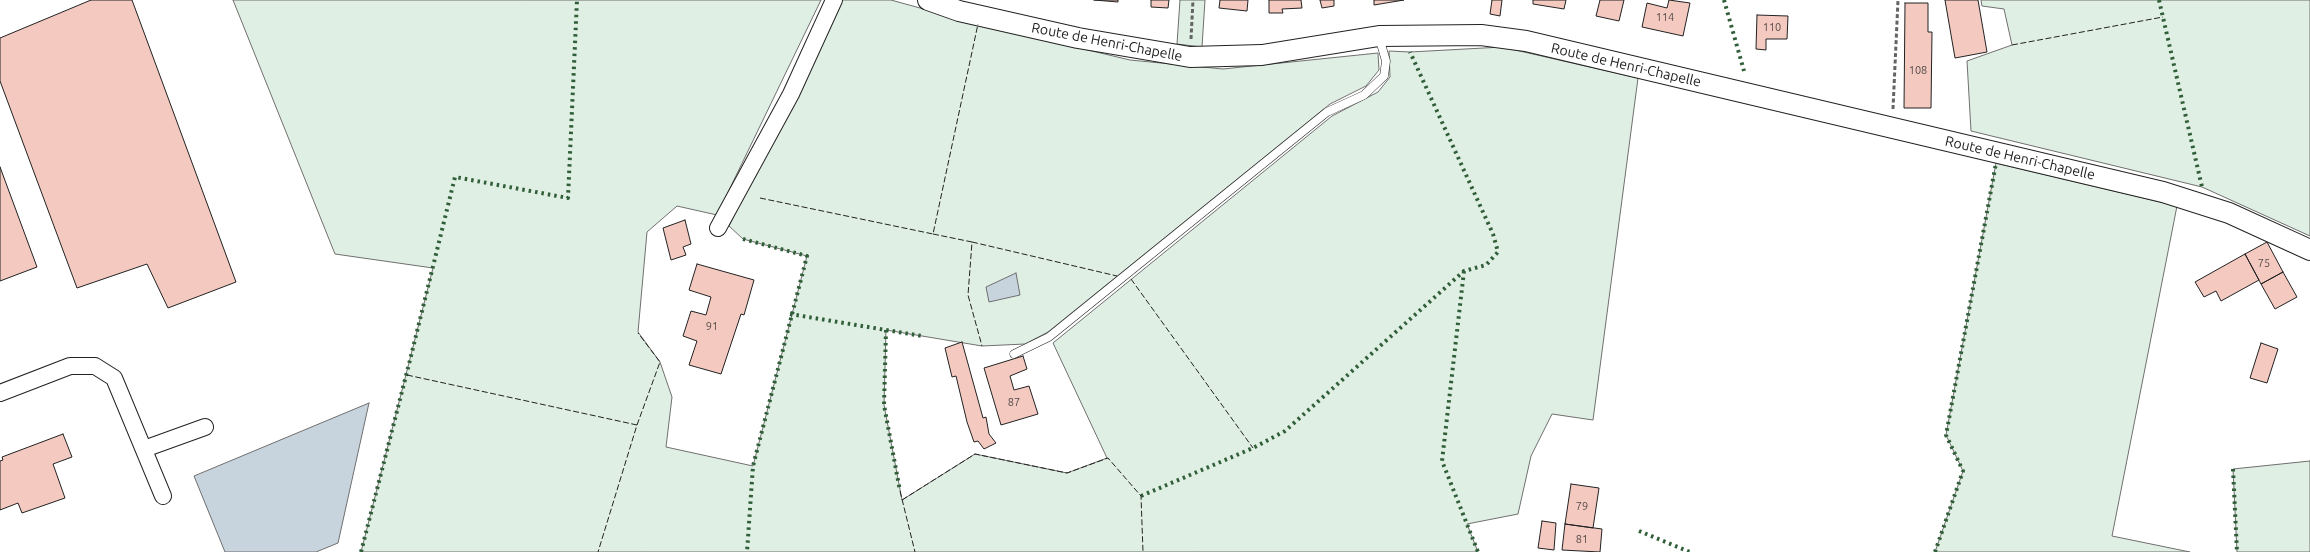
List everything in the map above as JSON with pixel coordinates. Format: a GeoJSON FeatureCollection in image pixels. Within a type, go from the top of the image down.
{"type":"FeatureCollection","features":[{"type":"Feature","properties":{"kind":"street"},"geometry":{"type":"LineString","coordinates":[[718,228],[791,94],[834,0]]}},
{"type":"Feature","properties":{"kind":"street","name":"Route de Henri-Chapelle"},"geometry":{"type":"LineString","coordinates":[[928,0],[959,11],[1078,38],[1190,57],[1262,55],[1379,36],[1481,35],[1526,41],[2163,192],[2229,213],[2310,250]]}},
{"type":"Feature","properties":{"kind":"street"},"geometry":{"type":"LineString","coordinates":[[0,393],[70,366],[96,366],[114,378],[163,496]]}},
{"type":"Feature","properties":{"kind":"street"},"geometry":{"type":"LineString","coordinates":[[144,449],[206,427]]}},
{"type":"Feature","properties":{"kind":"lane"},"geometry":{"type":"LineString","coordinates":[[1014,354],[1049,337],[1327,112],[1364,95],[1384,76],[1386,61],[1379,36]]}},
{"type":"Feature","properties":{"kind":"path"},"geometry":{"type":"LineString","coordinates":[[1190,57],[1193,0]]}},
{"type":"Feature","properties":{"kind":"path"},"geometry":{"type":"LineString","coordinates":[[1892,128],[1898,0]]}},
{"type":"Feature","properties":{"kind":"green space"},"geometry":{"type":"Polygon","coordinates":[[[233,0],[821,0],[717,215],[677,206],[647,232],[638,332],[660,362],[672,397],[666,447],[753,466],[807,256],[743,239],[729,226],[837,0],[891,0],[978,24],[1130,60],[1223,69],[1378,53],[1379,70],[1366,86],[1330,104],[1048,332],[1025,344],[982,346],[886,330],[884,405],[902,500],[975,454],[1067,473],[1107,458],[1053,343],[1332,116],[1378,92],[1390,77],[1389,51],[1410,52],[1502,47],[1638,78],[1593,420],[1552,414],[1531,456],[1518,514],[1467,524],[1478,552],[361,552],[433,268],[335,254],[233,0]]]}},
{"type":"Feature","properties":{"kind":"green space"},"geometry":{"type":"Polygon","coordinates":[[[1180,0],[1205,0],[1202,47],[1177,44],[1180,0]]]}},
{"type":"Feature","properties":{"kind":"green space"},"geometry":{"type":"Polygon","coordinates":[[[1981,0],[2310,0],[2310,236],[2202,187],[1971,131],[1967,61],[2012,45],[2004,9],[1982,6],[1981,0]]]}},
{"type":"Feature","properties":{"kind":"green space"},"geometry":{"type":"Polygon","coordinates":[[[1996,163],[2177,206],[2112,536],[2190,552],[1935,552],[1963,471],[1946,435],[1996,163]]]}},
{"type":"Feature","properties":{"kind":"green space"},"geometry":{"type":"Polygon","coordinates":[[[2310,461],[2310,552],[2237,552],[2233,469],[2310,461]]]}},
{"type":"Feature","properties":{"kind":"shaded area"},"geometry":{"type":"Polygon","coordinates":[[[1016,273],[1020,295],[989,302],[986,287],[1016,273]]]}},
{"type":"Feature","properties":{"kind":"shaded area"},"geometry":{"type":"Polygon","coordinates":[[[369,403],[338,543],[316,552],[225,552],[194,476],[369,403]]]}},
{"type":"Feature","properties":{"kind":"building"},"geometry":{"type":"Polygon","coordinates":[[[91,0],[132,0],[236,282],[168,308],[147,264],[77,288],[0,81],[0,38],[91,0]]]}},
{"type":"Feature","properties":{"kind":"building"},"geometry":{"type":"Polygon","coordinates":[[[1094,0],[1118,0],[1118,2],[1094,0]]]}},
{"type":"Feature","properties":{"kind":"building"},"geometry":{"type":"Polygon","coordinates":[[[1151,0],[1169,0],[1168,8],[1151,7],[1151,0]]]}},
{"type":"Feature","properties":{"kind":"building"},"geometry":{"type":"Polygon","coordinates":[[[1220,0],[1248,0],[1247,11],[1219,8],[1220,0]]]}},
{"type":"Feature","properties":{"kind":"building"},"geometry":{"type":"Polygon","coordinates":[[[1269,0],[1301,0],[1302,8],[1282,9],[1283,13],[1269,13],[1269,0]]]}},
{"type":"Feature","properties":{"kind":"building"},"geometry":{"type":"Polygon","coordinates":[[[1320,0],[1334,0],[1334,6],[1322,8],[1320,0]]]}},
{"type":"Feature","properties":{"kind":"building"},"geometry":{"type":"Polygon","coordinates":[[[1374,0],[1404,0],[1374,5],[1374,0]]]}},
{"type":"Feature","properties":{"kind":"building"},"geometry":{"type":"Polygon","coordinates":[[[1492,0],[1502,0],[1500,16],[1490,14],[1492,0]]]}},
{"type":"Feature","properties":{"kind":"building"},"geometry":{"type":"Polygon","coordinates":[[[1533,0],[1566,0],[1564,9],[1533,4],[1533,0]]]}},
{"type":"Feature","properties":{"kind":"building"},"geometry":{"type":"Polygon","coordinates":[[[1600,0],[1624,0],[1619,21],[1596,16],[1600,0]]]}},
{"type":"Feature","properties":{"kind":"building"},"geometry":{"type":"Polygon","coordinates":[[[1669,0],[1690,3],[1683,36],[1642,27],[1647,3],[1667,8],[1669,0]]]}},
{"type":"Feature","properties":{"kind":"building"},"geometry":{"type":"Polygon","coordinates":[[[1945,0],[1978,0],[1987,52],[1955,58],[1945,0]]]}},
{"type":"Feature","properties":{"kind":"building"},"geometry":{"type":"Polygon","coordinates":[[[1905,3],[1928,3],[1928,32],[1932,32],[1931,108],[1904,108],[1905,3]]]}},
{"type":"Feature","properties":{"kind":"building"},"geometry":{"type":"Polygon","coordinates":[[[1757,15],[1788,16],[1787,39],[1766,39],[1766,50],[1756,49],[1757,15]]]}},
{"type":"Feature","properties":{"kind":"building"},"geometry":{"type":"Polygon","coordinates":[[[0,167],[37,267],[0,281],[0,167]]]}},
{"type":"Feature","properties":{"kind":"building"},"geometry":{"type":"Polygon","coordinates":[[[685,220],[691,244],[683,247],[686,255],[671,260],[663,228],[685,220]]]}},
{"type":"Feature","properties":{"kind":"building"},"geometry":{"type":"Polygon","coordinates":[[[2267,242],[2283,272],[2261,284],[2245,254],[2267,242]]]}},
{"type":"Feature","properties":{"kind":"building"},"geometry":{"type":"Polygon","coordinates":[[[2245,254],[2259,280],[2221,301],[2216,291],[2204,297],[2195,282],[2245,254]]]}},
{"type":"Feature","properties":{"kind":"building"},"geometry":{"type":"Polygon","coordinates":[[[697,264],[754,280],[744,315],[741,314],[721,374],[689,365],[697,341],[683,336],[691,311],[706,315],[711,297],[689,290],[697,264]]]}},
{"type":"Feature","properties":{"kind":"building"},"geometry":{"type":"Polygon","coordinates":[[[2283,272],[2297,297],[2275,309],[2261,284],[2283,272]]]}},
{"type":"Feature","properties":{"kind":"building"},"geometry":{"type":"Polygon","coordinates":[[[962,342],[983,418],[986,417],[989,434],[996,443],[984,449],[978,441],[974,442],[956,376],[952,377],[945,348],[962,342]]]}},
{"type":"Feature","properties":{"kind":"building"},"geometry":{"type":"Polygon","coordinates":[[[2261,343],[2278,349],[2267,383],[2250,378],[2261,343]]]}},
{"type":"Feature","properties":{"kind":"building"},"geometry":{"type":"Polygon","coordinates":[[[1023,356],[1027,369],[1010,376],[1014,390],[1029,386],[1038,414],[1001,425],[984,368],[1023,356]]]}},
{"type":"Feature","properties":{"kind":"building"},"geometry":{"type":"Polygon","coordinates":[[[63,434],[72,457],[53,464],[65,498],[22,513],[18,503],[0,510],[0,461],[3,460],[2,457],[63,434]]]}},
{"type":"Feature","properties":{"kind":"building"},"geometry":{"type":"Polygon","coordinates":[[[1571,484],[1599,488],[1593,528],[1565,524],[1571,484]]]}},
{"type":"Feature","properties":{"kind":"building"},"geometry":{"type":"Polygon","coordinates":[[[1542,521],[1556,523],[1554,550],[1538,548],[1542,521]]]}},
{"type":"Feature","properties":{"kind":"building"},"geometry":{"type":"Polygon","coordinates":[[[1565,524],[1602,529],[1600,552],[1562,550],[1565,524]]]}},
{"type":"Feature","properties":{"kind":"hedge"},"geometry":{"type":"LineString","coordinates":[[361,552],[455,177],[568,198],[577,0]]}},
{"type":"Feature","properties":{"kind":"hedge"},"geometry":{"type":"LineString","coordinates":[[1724,0],[1744,71]]}},
{"type":"Feature","properties":{"kind":"hedge"},"geometry":{"type":"LineString","coordinates":[[2159,0],[2202,187]]}},
{"type":"Feature","properties":{"kind":"hedge"},"geometry":{"type":"LineString","coordinates":[[1141,496],[1253,448],[1285,431],[1464,271],[1486,265],[1498,252],[1493,234],[1410,52]]}},
{"type":"Feature","properties":{"kind":"hedge"},"geometry":{"type":"LineString","coordinates":[[1935,552],[1963,471],[1946,435],[1996,163]]}},
{"type":"Feature","properties":{"kind":"hedge"},"geometry":{"type":"LineString","coordinates":[[743,239],[807,256],[753,466],[747,552]]}},
{"type":"Feature","properties":{"kind":"hedge"},"geometry":{"type":"LineString","coordinates":[[1464,271],[1442,461],[1478,552]]}},
{"type":"Feature","properties":{"kind":"hedge"},"geometry":{"type":"LineString","coordinates":[[790,314],[922,336]]}},
{"type":"Feature","properties":{"kind":"hedge"},"geometry":{"type":"LineString","coordinates":[[886,330],[884,405],[900,491]]}},
{"type":"Feature","properties":{"kind":"hedge"},"geometry":{"type":"LineString","coordinates":[[2233,469],[2237,552]]}},
{"type":"Feature","properties":{"kind":"hedge"},"geometry":{"type":"LineString","coordinates":[[1639,531],[1690,552]]}},
{"type":"Feature","properties":{"kind":"fence"},"geometry":{"type":"LineString","coordinates":[[2012,45],[2163,17]]}},
{"type":"Feature","properties":{"kind":"fence"},"geometry":{"type":"LineString","coordinates":[[760,198],[933,234],[978,24]]}},
{"type":"Feature","properties":{"kind":"fence"},"geometry":{"type":"LineString","coordinates":[[933,234],[972,242],[968,295],[982,346]]}},
{"type":"Feature","properties":{"kind":"fence"},"geometry":{"type":"LineString","coordinates":[[972,242],[1117,276]]}},
{"type":"Feature","properties":{"kind":"fence"},"geometry":{"type":"LineString","coordinates":[[1131,279],[1253,448]]}},
{"type":"Feature","properties":{"kind":"fence"},"geometry":{"type":"LineString","coordinates":[[637,425],[660,362],[638,333]]}},
{"type":"Feature","properties":{"kind":"fence"},"geometry":{"type":"LineString","coordinates":[[407,375],[637,425],[598,552]]}},
{"type":"Feature","properties":{"kind":"fence"},"geometry":{"type":"LineString","coordinates":[[902,500],[975,454],[1067,473],[1108,458],[1141,496],[1143,552]]}},
{"type":"Feature","properties":{"kind":"fence"},"geometry":{"type":"LineString","coordinates":[[900,491],[915,552]]}}]}
